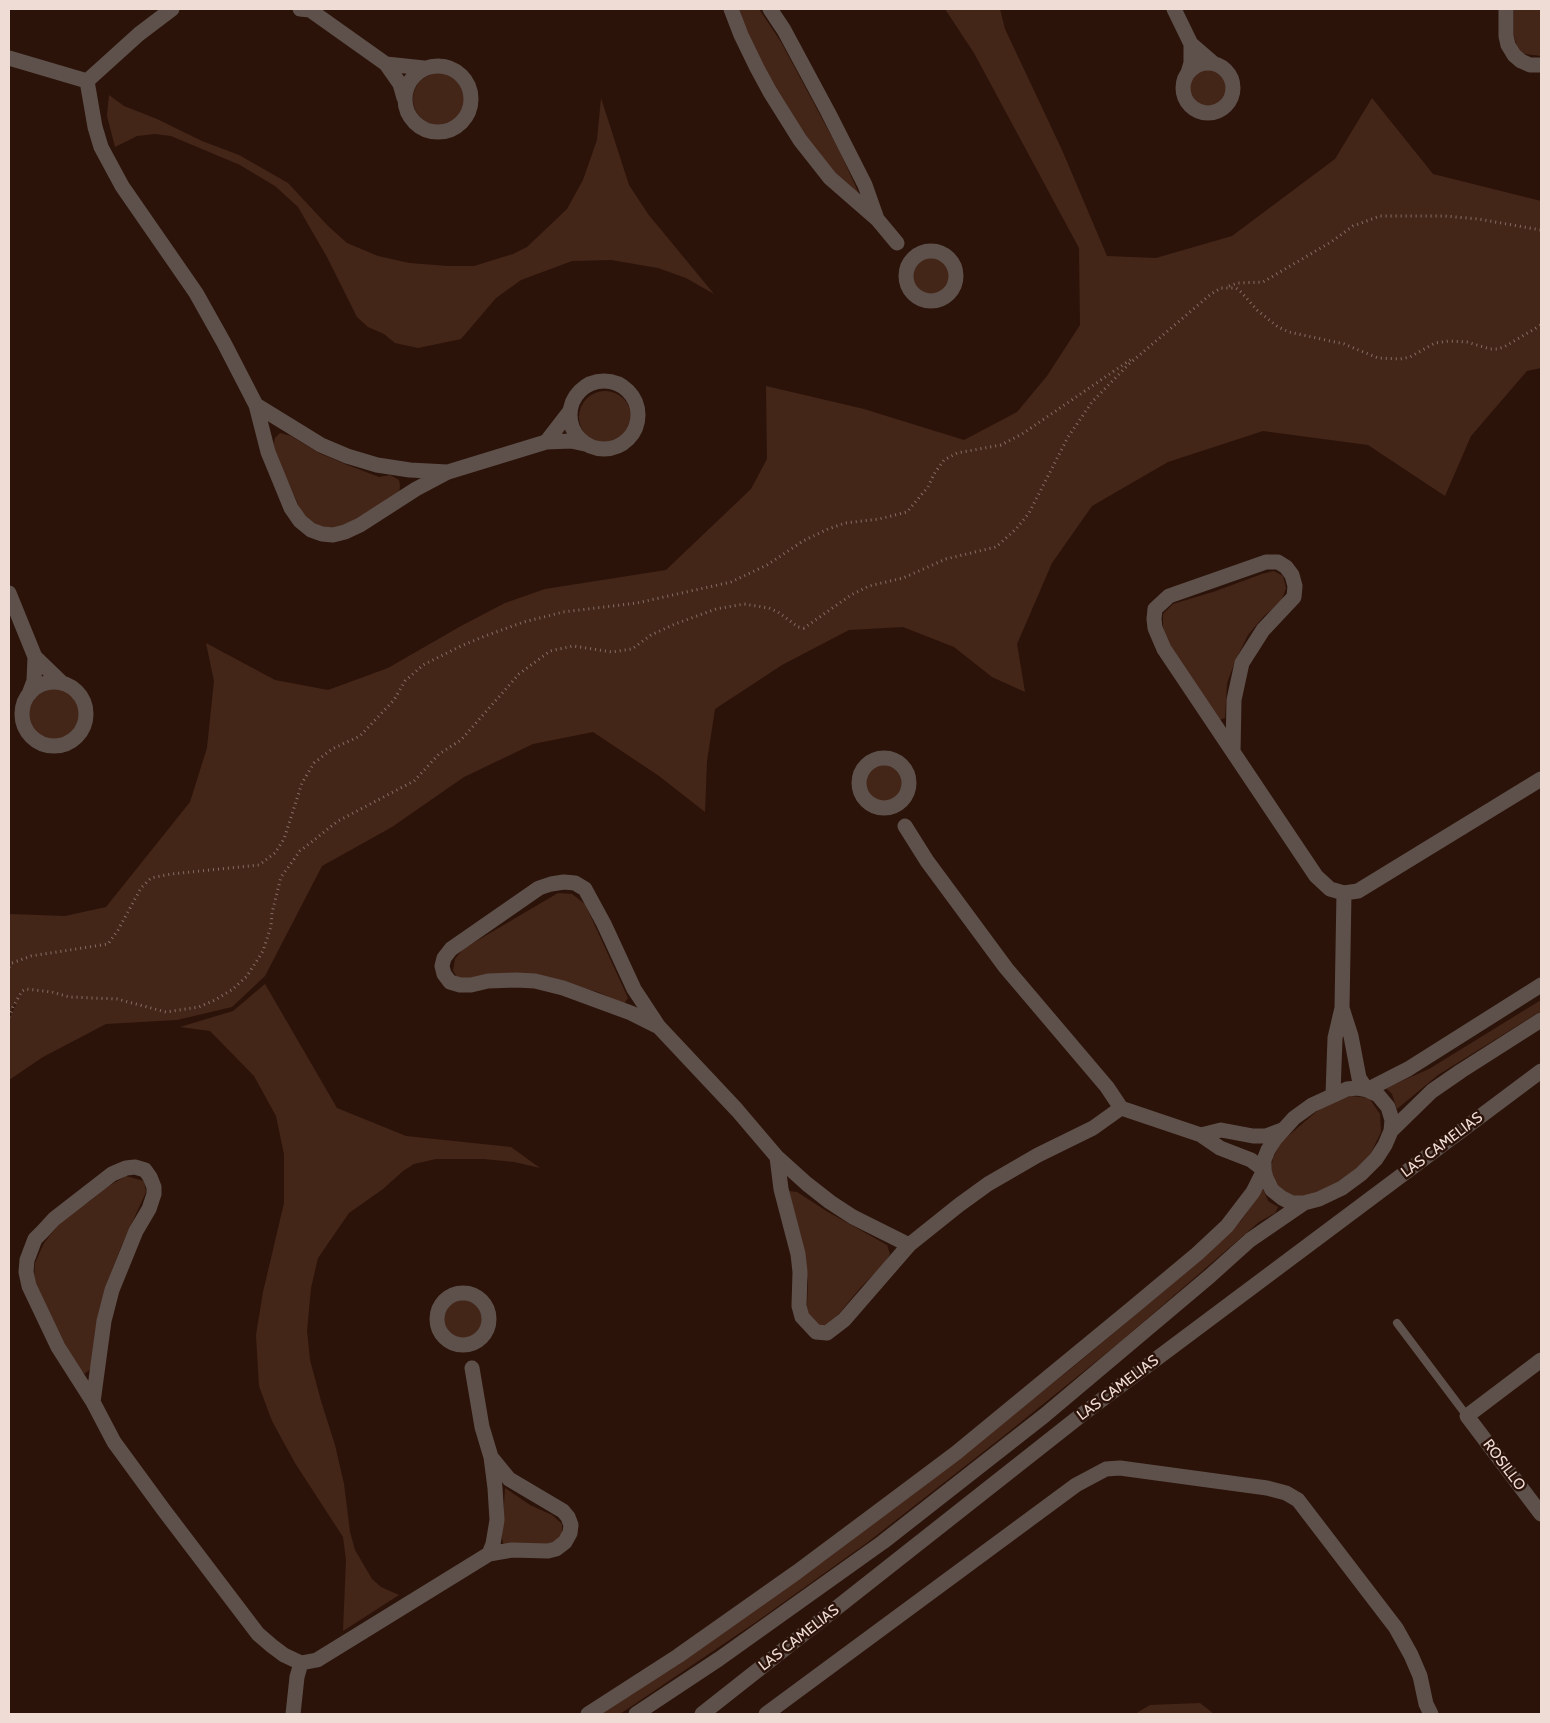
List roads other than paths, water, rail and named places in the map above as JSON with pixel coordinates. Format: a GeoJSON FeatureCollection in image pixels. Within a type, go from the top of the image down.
{"type":"FeatureCollection","features":[{"type":"Feature","properties":{"kind":"street"},"geometry":{"type":"LineString","coordinates":[[86,81],[172,9]]}},
{"type":"Feature","properties":{"kind":"street"},"geometry":{"type":"LineString","coordinates":[[307,9],[386,64],[400,84],[406,109],[411,119],[419,127],[430,132],[442,132],[453,129],[462,123],[468,113],[471,102],[470,90],[465,80],[457,72],[447,67],[424,68],[386,64]]}},
{"type":"Feature","properties":{"kind":"street"},"geometry":{"type":"LineString","coordinates":[[731,9],[757,68],[800,140],[830,178],[877,218],[897,243],[903,253],[908,287],[921,299],[929,301],[946,297],[952,291],[955,283],[956,274],[954,266],[949,259],[934,251],[925,252],[914,258],[907,270]]}},
{"type":"Feature","properties":{"kind":"street"},"geometry":{"type":"LineString","coordinates":[[770,9],[784,30],[828,112],[865,185],[877,218]]}},
{"type":"Feature","properties":{"kind":"street"},"geometry":{"type":"LineString","coordinates":[[1174,9],[1190,44],[1191,62],[1184,81],[1183,90],[1185,98],[1196,111],[1204,114],[1221,110],[1232,97],[1232,80],[1228,72],[1213,64],[1190,44]]}},
{"type":"Feature","properties":{"kind":"street"},"geometry":{"type":"LineString","coordinates":[[1506,9],[1506,36],[1508,45],[1514,55],[1530,66],[1541,64]]}},
{"type":"Feature","properties":{"kind":"street"},"geometry":{"type":"LineString","coordinates":[[9,58],[86,81]]}},
{"type":"Feature","properties":{"kind":"street"},"geometry":{"type":"LineString","coordinates":[[1188,73],[1199,65],[1213,64]]}},
{"type":"Feature","properties":{"kind":"street"},"geometry":{"type":"LineString","coordinates":[[404,98],[410,80],[424,68]]}},
{"type":"Feature","properties":{"kind":"street"},"geometry":{"type":"LineString","coordinates":[[86,81],[101,147],[150,228],[196,292],[256,405],[268,452],[291,508],[305,526],[322,534],[333,535],[345,532],[360,525],[416,489],[448,472],[546,442],[571,441],[596,449],[607,450],[619,446],[628,440],[635,430],[638,419],[632,396],[614,382],[602,381],[590,384],[581,390],[574,399],[570,411],[570,420],[573,430],[585,444]]}},
{"type":"Feature","properties":{"kind":"street"},"geometry":{"type":"LineString","coordinates":[[897,243],[925,252]]}},
{"type":"Feature","properties":{"kind":"street"},"geometry":{"type":"LineString","coordinates":[[256,405],[321,445],[347,456],[385,466],[448,472]]}},
{"type":"Feature","properties":{"kind":"street"},"geometry":{"type":"LineString","coordinates":[[546,442],[570,411]]}},
{"type":"Feature","properties":{"kind":"street"},"geometry":{"type":"LineString","coordinates":[[1233,752],[1234,700],[1242,664],[1263,630],[1294,597],[1295,586],[1292,574],[1278,562],[1266,562],[1169,596],[1156,609],[1155,628],[1164,649],[1316,876],[1330,889],[1344,894],[1358,891],[1541,779]]}},
{"type":"Feature","properties":{"kind":"street"},"geometry":{"type":"LineString","coordinates":[[9,593],[35,657],[62,683],[80,695],[85,705],[84,727],[78,736],[69,743],[48,746],[37,742],[29,734],[24,725],[22,714],[24,703],[36,688],[44,684],[62,683]]}},
{"type":"Feature","properties":{"kind":"street"},"geometry":{"type":"LineString","coordinates":[[30,694],[34,681],[35,657]]}},
{"type":"Feature","properties":{"kind":"street"},"geometry":{"type":"LineString","coordinates":[[906,826],[882,809],[873,806],[861,794],[859,777],[869,763],[885,758],[901,764],[909,780],[904,815],[906,826],[927,861],[1006,968],[1107,1087],[1121,1108],[1201,1135],[1220,1148],[1251,1160],[1264,1170]]}},
{"type":"Feature","properties":{"kind":"street"},"geometry":{"type":"LineString","coordinates":[[882,809],[895,806],[906,797]]}},
{"type":"Feature","properties":{"kind":"street"},"geometry":{"type":"LineString","coordinates":[[659,1026],[631,1013],[563,988],[535,981],[488,981],[471,984],[450,982],[444,974],[442,966],[444,958],[451,949],[539,888],[564,882],[575,883],[585,889],[593,901],[634,989],[659,1026],[737,1110],[777,1157],[830,1202],[853,1217],[909,1245]]}},
{"type":"Feature","properties":{"kind":"street"},"geometry":{"type":"LineString","coordinates":[[1334,1094],[1334,1038],[1342,1008],[1344,894]]}},
{"type":"Feature","properties":{"kind":"street"},"geometry":{"type":"LineString","coordinates":[[1367,1090],[1408,1069],[1541,985]]}},
{"type":"Feature","properties":{"kind":"street"},"geometry":{"type":"LineString","coordinates":[[1342,1008],[1352,1036],[1359,1078],[1367,1090]]}},
{"type":"Feature","properties":{"kind":"street"},"geometry":{"type":"LineString","coordinates":[[1391,1131],[1432,1091],[1541,1020]]}},
{"type":"Feature","properties":{"kind":"street","name":"LAS CAMELIAS"},"geometry":{"type":"LineString","coordinates":[[702,1714],[1080,1416],[1541,1071]]}},
{"type":"Feature","properties":{"kind":"street"},"geometry":{"type":"LineString","coordinates":[[636,1714],[719,1659],[883,1542],[1045,1415],[1250,1240],[1304,1203],[1319,1199],[1342,1188],[1361,1174],[1376,1158],[1385,1145],[1391,1131],[1392,1120],[1388,1107],[1378,1095],[1357,1088],[1347,1089],[1312,1105],[1294,1118],[1282,1130],[1268,1150],[1264,1160],[1264,1170],[1272,1190],[1282,1198],[1292,1202],[1304,1203]]}},
{"type":"Feature","properties":{"kind":"street"},"geometry":{"type":"LineString","coordinates":[[777,1157],[781,1189],[798,1254],[802,1317],[816,1332],[827,1333],[844,1320],[909,1245],[988,1184],[1038,1155],[1093,1128],[1121,1108]]}},
{"type":"Feature","properties":{"kind":"street"},"geometry":{"type":"LineString","coordinates":[[1201,1135],[1221,1130],[1253,1136],[1266,1136],[1282,1130]]}},
{"type":"Feature","properties":{"kind":"street"},"geometry":{"type":"LineString","coordinates":[[92,1402],[104,1321],[112,1290],[128,1249],[154,1194],[154,1187],[150,1177],[145,1170],[135,1167],[126,1168],[112,1174],[54,1219],[35,1239],[27,1260],[26,1272],[29,1286],[58,1347],[114,1442],[163,1510],[258,1634],[284,1655],[301,1663],[317,1660],[489,1554],[512,1550],[548,1551],[556,1549],[566,1542],[570,1534],[571,1525],[568,1516],[563,1511],[509,1480],[491,1457]]}},
{"type":"Feature","properties":{"kind":"street"},"geometry":{"type":"LineString","coordinates":[[588,1714],[678,1656],[797,1572],[956,1453],[1197,1254],[1227,1226],[1253,1192],[1264,1170]]}},
{"type":"Feature","properties":{"kind":"street"},"geometry":{"type":"LineString","coordinates":[[472,1368],[453,1344],[440,1332],[437,1324],[440,1306],[454,1295],[462,1293],[479,1299],[485,1306],[488,1314],[486,1332],[480,1339],[473,1356],[472,1368],[482,1427],[491,1457],[495,1488],[497,1520],[493,1544],[489,1554]]}},
{"type":"Feature","properties":{"kind":"street"},"geometry":{"type":"LineString","coordinates":[[453,1344],[468,1345],[480,1339]]}},
{"type":"Feature","properties":{"kind":"street"},"geometry":{"type":"LineString","coordinates":[[1467,1416],[1541,1360]]}},
{"type":"Feature","properties":{"kind":"street","name":"ROSILLO"},"geometry":{"type":"LineString","coordinates":[[1467,1416],[1541,1514]]}},
{"type":"Feature","properties":{"kind":"street"},"geometry":{"type":"LineString","coordinates":[[766,1714],[1076,1485],[1106,1469],[1120,1468],[1267,1488],[1286,1493],[1298,1500],[1396,1628],[1420,1676],[1426,1704],[1431,1714]]}},
{"type":"Feature","properties":{"kind":"street"},"geometry":{"type":"LineString","coordinates":[[293,1714],[297,1677],[301,1663]]}},
{"type":"Feature","properties":{"kind":"lane"},"geometry":{"type":"LineString","coordinates":[[1397,1323],[1467,1416]]}}]}
